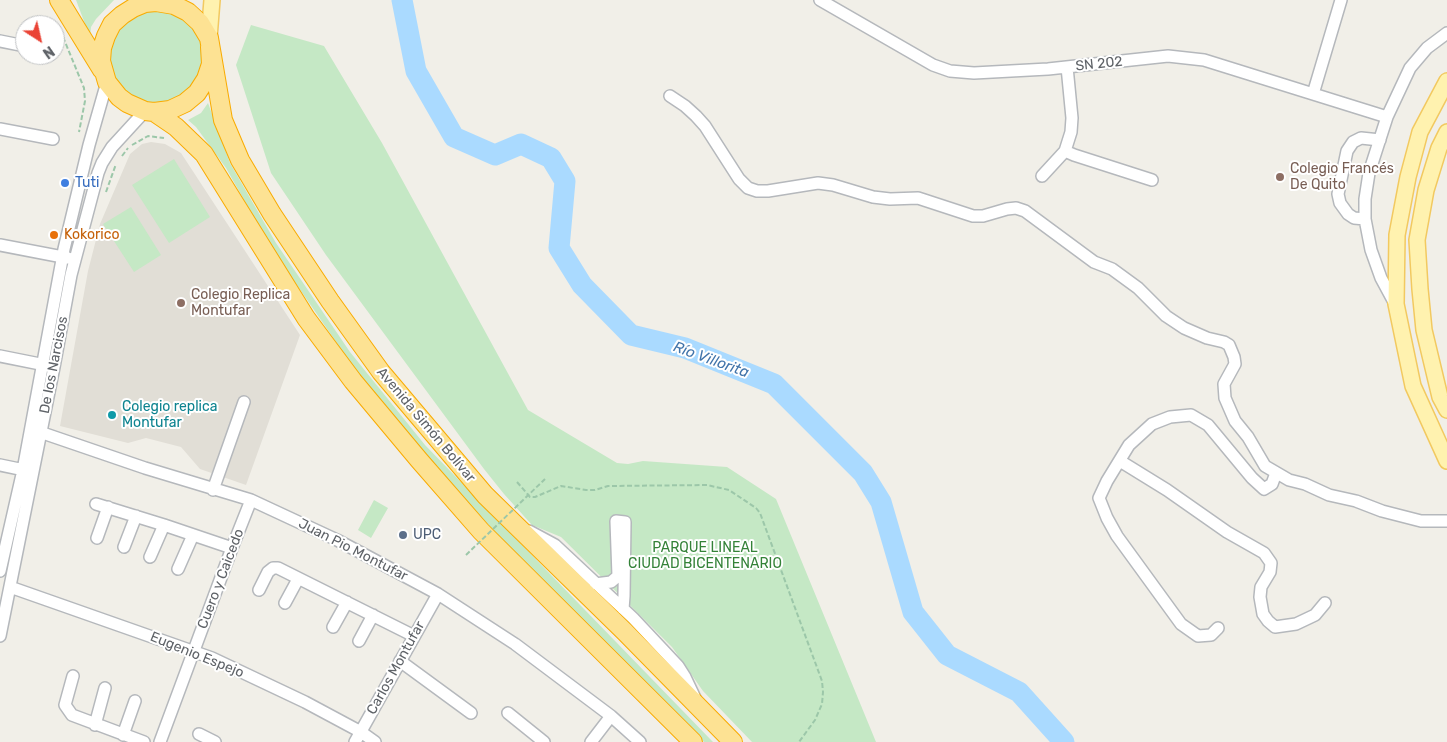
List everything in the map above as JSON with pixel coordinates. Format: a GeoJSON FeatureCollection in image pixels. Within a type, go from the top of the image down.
{"type":"FeatureCollection","features":[{"type":"Feature","properties":{"kind":"highway","name":"Avenida Simón Bolívar"},"geometry":{"type":"LineString","coordinates":[[59,0],[119,97],[127,103],[149,111],[176,127],[204,154],[306,318],[353,381],[419,460],[481,532],[694,742]]}},
{"type":"Feature","properties":{"kind":"highway","name":"Avenida Simón Bolívar"},"geometry":{"type":"LineString","coordinates":[[106,78],[102,61],[102,48],[106,36],[112,24],[133,8],[154,1],[174,5],[188,12],[200,23],[209,43],[220,107],[231,141],[240,160],[272,214],[381,372],[479,487],[511,521],[733,742]]}},
{"type":"Feature","properties":{"kind":"highway"},"geometry":{"type":"LineString","coordinates":[[149,111],[170,110],[185,103],[197,93],[206,79],[211,64],[209,43]]}},
{"type":"Feature","properties":{"kind":"main road"},"geometry":{"type":"LineString","coordinates":[[209,43],[212,0]]}},
{"type":"Feature","properties":{"kind":"main road"},"geometry":{"type":"LineString","coordinates":[[1447,81],[1420,132],[1408,177],[1397,235],[1396,304],[1413,386],[1447,461]]}},
{"type":"Feature","properties":{"kind":"main road"},"geometry":{"type":"LineString","coordinates":[[1447,132],[1439,148],[1426,190],[1417,240],[1424,330],[1440,396],[1447,410]]}},
{"type":"Feature","properties":{"kind":"street","name":"SN 202"},"geometry":{"type":"LineString","coordinates":[[820,0],[933,65],[950,71],[974,73],[1067,67],[1168,56],[1204,60],[1387,117]]}},
{"type":"Feature","properties":{"kind":"street"},"geometry":{"type":"LineString","coordinates":[[1314,94],[1341,0]]}},
{"type":"Feature","properties":{"kind":"street"},"geometry":{"type":"LineString","coordinates":[[1396,304],[1381,278],[1371,250],[1365,220],[1369,173],[1387,117],[1410,68],[1427,48],[1447,33]]}},
{"type":"Feature","properties":{"kind":"street"},"geometry":{"type":"LineString","coordinates":[[0,41],[15,44]]}},
{"type":"Feature","properties":{"kind":"street"},"geometry":{"type":"LineString","coordinates":[[1042,176],[1065,151],[1071,132],[1072,118],[1067,67]]}},
{"type":"Feature","properties":{"kind":"street","name":"De los Narcisos"},"geometry":{"type":"LineString","coordinates":[[49,366],[63,256],[106,78]]}},
{"type":"Feature","properties":{"kind":"street"},"geometry":{"type":"LineString","coordinates":[[670,96],[685,106],[700,121],[739,179],[748,188],[768,191],[818,183],[833,185],[881,198],[918,198],[973,216],[983,216],[1016,208],[1025,211],[1094,262],[1112,269],[1138,288],[1166,316],[1184,328],[1229,345],[1235,364],[1224,384],[1225,398],[1235,421],[1248,438],[1264,466],[1288,480],[1305,484],[1329,496],[1356,501],[1421,521],[1447,521]]}},
{"type":"Feature","properties":{"kind":"street","name":"De los Narcisos"},"geometry":{"type":"LineString","coordinates":[[0,636],[7,581],[49,366],[75,260],[102,163],[112,147],[149,111]]}},
{"type":"Feature","properties":{"kind":"street"},"geometry":{"type":"LineString","coordinates":[[0,129],[53,139]]}},
{"type":"Feature","properties":{"kind":"street"},"geometry":{"type":"LineString","coordinates":[[1365,220],[1354,218],[1348,214],[1340,203],[1338,194],[1347,151],[1353,142],[1361,138],[1380,140]]}},
{"type":"Feature","properties":{"kind":"street"},"geometry":{"type":"LineString","coordinates":[[1065,151],[1074,156],[1152,180]]}},
{"type":"Feature","properties":{"kind":"street"},"geometry":{"type":"LineString","coordinates":[[0,245],[63,256],[75,260]]}},
{"type":"Feature","properties":{"kind":"street"},"geometry":{"type":"LineString","coordinates":[[0,356],[49,366]]}},
{"type":"Feature","properties":{"kind":"street"},"geometry":{"type":"LineString","coordinates":[[213,490],[244,402]]}},
{"type":"Feature","properties":{"kind":"street"},"geometry":{"type":"LineString","coordinates":[[1218,628],[1211,635],[1198,636],[1181,624],[1117,536],[1099,498],[1129,445],[1152,424],[1170,417],[1191,415],[1208,425],[1252,478],[1264,489],[1272,484],[1276,473]]}},
{"type":"Feature","properties":{"kind":"street","name":"Juan Pio Montufar"},"geometry":{"type":"LineString","coordinates":[[36,431],[213,490],[251,500],[337,540],[438,594],[515,644],[611,716],[640,742]]}},
{"type":"Feature","properties":{"kind":"street"},"geometry":{"type":"LineString","coordinates":[[1120,460],[1227,532],[1264,553],[1271,563],[1270,572],[1261,587],[1260,597],[1263,614],[1275,627],[1296,624],[1315,615],[1326,603]]}},
{"type":"Feature","properties":{"kind":"street"},"geometry":{"type":"LineString","coordinates":[[0,465],[28,471]]}},
{"type":"Feature","properties":{"kind":"street","name":"De los Narcisos"},"geometry":{"type":"LineString","coordinates":[[0,571],[28,471]]}},
{"type":"Feature","properties":{"kind":"street","name":"Cuero y Caicedo"},"geometry":{"type":"LineString","coordinates":[[160,742],[251,500]]}},
{"type":"Feature","properties":{"kind":"street"},"geometry":{"type":"LineString","coordinates":[[97,538],[102,506],[232,548]]}},
{"type":"Feature","properties":{"kind":"street"},"geometry":{"type":"LineString","coordinates":[[124,546],[136,516]]}},
{"type":"Feature","properties":{"kind":"street"},"geometry":{"type":"LineString","coordinates":[[511,521],[556,545],[622,609],[678,666],[698,706]]}},
{"type":"Feature","properties":{"kind":"street"},"geometry":{"type":"LineString","coordinates":[[595,584],[611,582],[618,576],[616,521],[625,522],[624,596],[622,609]]}},
{"type":"Feature","properties":{"kind":"street"},"geometry":{"type":"LineString","coordinates":[[150,557],[164,525]]}},
{"type":"Feature","properties":{"kind":"street"},"geometry":{"type":"LineString","coordinates":[[178,569],[193,535]]}},
{"type":"Feature","properties":{"kind":"street"},"geometry":{"type":"LineString","coordinates":[[259,590],[268,572],[273,568],[278,568],[414,636]]}},
{"type":"Feature","properties":{"kind":"street"},"geometry":{"type":"LineString","coordinates":[[285,603],[298,579]]}},
{"type":"Feature","properties":{"kind":"street","name":"Eugenio Espejo"},"geometry":{"type":"LineString","coordinates":[[7,581],[212,658],[305,702],[358,737],[375,742]]}},
{"type":"Feature","properties":{"kind":"street","name":"Carlos Montufar"},"geometry":{"type":"LineString","coordinates":[[358,737],[438,594]]}},
{"type":"Feature","properties":{"kind":"street"},"geometry":{"type":"LineString","coordinates":[[333,627],[347,602]]}},
{"type":"Feature","properties":{"kind":"street"},"geometry":{"type":"LineString","coordinates":[[359,641],[373,615]]}},
{"type":"Feature","properties":{"kind":"street"},"geometry":{"type":"LineString","coordinates":[[400,661],[471,713]]}},
{"type":"Feature","properties":{"kind":"street"},"geometry":{"type":"LineString","coordinates":[[72,676],[65,705],[67,710],[95,725],[144,742]]}},
{"type":"Feature","properties":{"kind":"street"},"geometry":{"type":"LineString","coordinates":[[95,725],[105,688]]}},
{"type":"Feature","properties":{"kind":"street"},"geometry":{"type":"LineString","coordinates":[[123,735],[135,701]]}},
{"type":"Feature","properties":{"kind":"street"},"geometry":{"type":"LineString","coordinates":[[508,713],[544,742]]}},
{"type":"Feature","properties":{"kind":"street"},"geometry":{"type":"LineString","coordinates":[[591,742],[611,716]]}},
{"type":"Feature","properties":{"kind":"street"},"geometry":{"type":"LineString","coordinates":[[199,734],[215,742]]}},
{"type":"Feature","properties":{"kind":"path"},"geometry":{"type":"LineString","coordinates":[[65,42],[84,88],[85,101],[79,135]]}},
{"type":"Feature","properties":{"kind":"path"},"geometry":{"type":"LineString","coordinates":[[104,197],[118,160],[132,144],[148,136],[163,137],[171,141]]}},
{"type":"Feature","properties":{"kind":"path"},"geometry":{"type":"LineString","coordinates":[[466,555],[545,478]]}},
{"type":"Feature","properties":{"kind":"path"},"geometry":{"type":"LineString","coordinates":[[518,482],[530,497],[535,498],[561,486],[586,490],[595,490],[608,486],[713,486],[729,490],[756,508],[760,513],[822,680],[822,704],[815,720],[799,742]]}},
{"type":"Feature","properties":{"kind":"shaded area","name":"Colegio Replica Montufar"},"geometry":{"type":"Polygon","coordinates":[[[151,142],[165,144],[181,153],[300,335],[246,485],[200,469],[181,447],[146,438],[128,443],[60,426],[88,271],[100,224],[130,154],[142,144],[151,142]]]}},
{"type":"Feature","properties":{"kind":"green space"},"geometry":{"type":"Polygon","coordinates":[[[76,0],[114,0],[96,19],[91,27],[90,37],[76,0]]]}},
{"type":"Feature","properties":{"kind":"green space"},"geometry":{"type":"Polygon","coordinates":[[[143,7],[175,9],[199,31],[205,62],[200,78],[190,91],[176,100],[160,105],[144,104],[128,98],[108,72],[108,39],[143,7]]]}},
{"type":"Feature","properties":{"kind":"green space","name":"PARQUE LINEAL CIUDAD BICENTENARIO"},"geometry":{"type":"Polygon","coordinates":[[[251,25],[324,46],[382,143],[528,410],[617,463],[628,464],[643,461],[727,467],[776,499],[876,742],[752,742],[703,691],[672,647],[561,537],[532,525],[504,494],[326,255],[271,173],[236,65],[251,25]]]}},
{"type":"Feature","properties":{"kind":"green space"},"geometry":{"type":"Polygon","coordinates":[[[208,103],[230,163],[276,243],[350,352],[425,445],[713,742],[704,742],[506,544],[420,449],[371,390],[270,246],[226,168],[196,127],[188,120],[201,113],[208,103]]]}},
{"type":"Feature","properties":{"kind":"green space"},"geometry":{"type":"Polygon","coordinates":[[[174,159],[210,217],[169,243],[132,185],[174,159]]]}},
{"type":"Feature","properties":{"kind":"green space"},"geometry":{"type":"Polygon","coordinates":[[[131,207],[161,255],[134,272],[103,224],[131,207]]]}},
{"type":"Feature","properties":{"kind":"green space"},"geometry":{"type":"Polygon","coordinates":[[[374,500],[388,508],[371,538],[358,530],[374,500]]]}},
{"type":"Feature","properties":{"kind":"waterway","name":"Río Villorita"},"geometry":{"type":"LineString","coordinates":[[402,0],[416,71],[454,137],[495,155],[521,144],[551,158],[565,181],[559,248],[582,285],[631,335],[685,348],[774,384],[863,473],[881,502],[913,612],[947,655],[1019,692],[1064,742]]}},
{"type":"Feature","properties":{"kind":"place","name":"Colegio Francés De Quito"},"geometry":{"type":"Point","coordinates":[1280,177]}},
{"type":"Feature","properties":{"kind":"place","name":"Tuti"},"geometry":{"type":"Point","coordinates":[65,183]}},
{"type":"Feature","properties":{"kind":"place","name":"Kokorico"},"geometry":{"type":"Point","coordinates":[54,235]}},
{"type":"Feature","properties":{"kind":"place","name":"Colegio Replica Montufar"},"geometry":{"type":"Point","coordinates":[181,303]}},
{"type":"Feature","properties":{"kind":"place","name":"Colegio replica Montufar"},"geometry":{"type":"Point","coordinates":[112,415]}},
{"type":"Feature","properties":{"kind":"place","name":"UPC"},"geometry":{"type":"Point","coordinates":[403,535]}}]}
